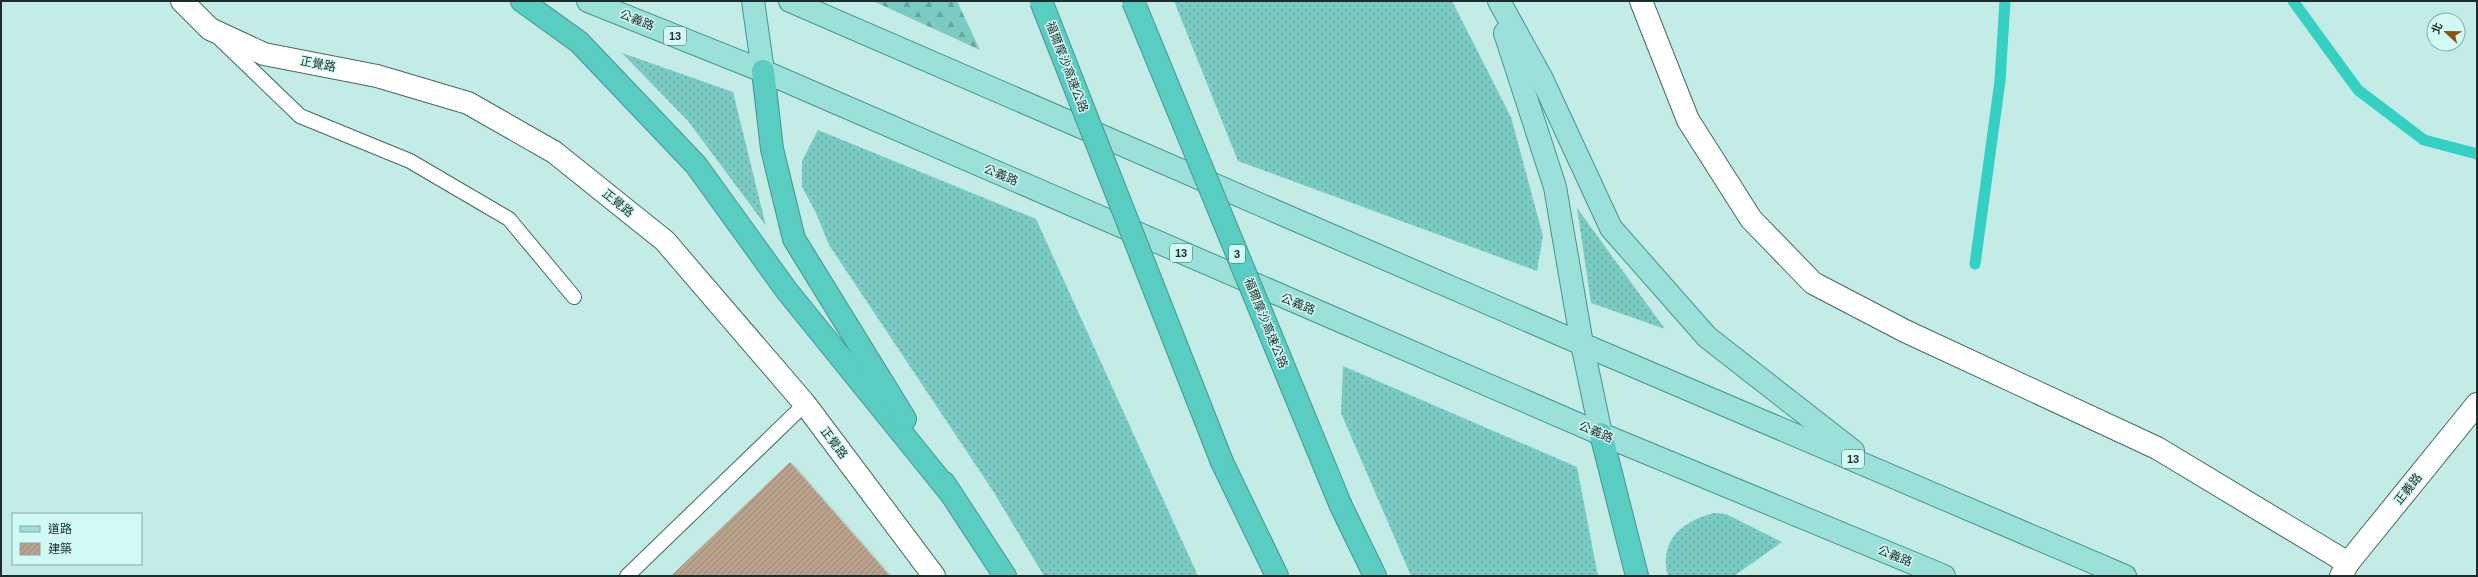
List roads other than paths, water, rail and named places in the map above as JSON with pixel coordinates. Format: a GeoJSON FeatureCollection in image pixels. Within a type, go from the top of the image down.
{"type":"FeatureCollection","features":[{"type":"Feature","properties":{"kind":"highway"},"geometry":{"type":"LineString","coordinates":[[522,1],[579,42],[696,165],[787,291],[952,496]]}},
{"type":"Feature","properties":{"kind":"highway","name":"福爾摩沙高速公路"},"geometry":{"type":"LineString","coordinates":[[1041,1],[1222,462],[1277,576]]}},
{"type":"Feature","properties":{"kind":"highway","name":"福爾摩沙高速公路"},"geometry":{"type":"LineString","coordinates":[[1133,1],[1341,506],[1375,576]]}},
{"type":"Feature","properties":{"kind":"highway"},"geometry":{"type":"LineString","coordinates":[[763,71],[772,150],[794,239],[952,496],[1005,576]]}},
{"type":"Feature","properties":{"kind":"highway"},"geometry":{"type":"LineString","coordinates":[[1601,434],[1637,576]]}},
{"type":"Feature","properties":{"kind":"main road","name":"公義路"},"geometry":{"type":"LineString","coordinates":[[588,1],[763,71],[1601,434],[1944,576]]}},
{"type":"Feature","properties":{"kind":"main road"},"geometry":{"type":"LineString","coordinates":[[753,1],[763,71]]}},
{"type":"Feature","properties":{"kind":"main road","name":"13"},"geometry":{"type":"LineString","coordinates":[[790,1],[1582,344],[2125,576]]}},
{"type":"Feature","properties":{"kind":"main road"},"geometry":{"type":"LineString","coordinates":[[1494,1],[1556,186],[1582,344],[1601,434]]}},
{"type":"Feature","properties":{"kind":"main road"},"geometry":{"type":"LineString","coordinates":[[1499,1],[1542,79],[1611,228],[1707,337],[1876,469]]}},
{"type":"Feature","properties":{"kind":"street","name":"正覺路"},"geometry":{"type":"LineString","coordinates":[[182,1],[210,29],[264,54],[377,76],[468,103],[554,152],[664,241],[805,404],[934,576]]}},
{"type":"Feature","properties":{"kind":"street"},"geometry":{"type":"LineString","coordinates":[[1642,1],[1688,120],[1751,219],[1813,283],[1905,331],[2158,448],[2345,570]]}},
{"type":"Feature","properties":{"kind":"street","name":"正義路"},"geometry":{"type":"LineString","coordinates":[[2345,570],[2477,404]]}},
{"type":"Feature","properties":{"kind":"lane"},"geometry":{"type":"LineString","coordinates":[[210,29],[300,116],[410,161],[509,219],[574,297]]}},
{"type":"Feature","properties":{"kind":"lane"},"geometry":{"type":"LineString","coordinates":[[627,576],[805,404]]}},
{"type":"Feature","properties":{"kind":"waterway"},"geometry":{"type":"LineString","coordinates":[[1975,264],[2000,81],[2005,1]]}},
{"type":"Feature","properties":{"kind":"waterway"},"geometry":{"type":"LineString","coordinates":[[2293,1],[2358,90],[2424,140],[2477,154]]}}]}
